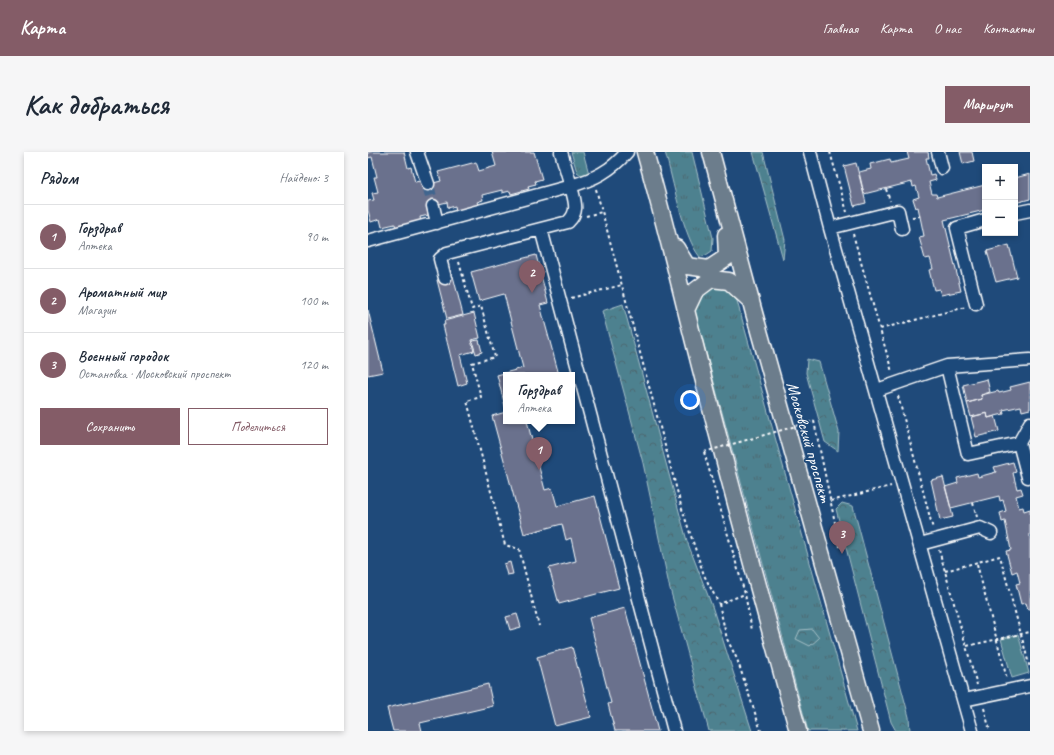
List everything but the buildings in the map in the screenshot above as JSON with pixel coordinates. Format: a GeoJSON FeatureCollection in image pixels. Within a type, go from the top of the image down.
{"type":"FeatureCollection","features":[{"type":"Feature","properties":{"kind":"main road","name":"Московский проспект"},"geometry":{"type":"LineString","coordinates":[[645,152],[669,238],[686,310],[798,731]]}},
{"type":"Feature","properties":{"kind":"main road","name":"Московский проспект"},"geometry":{"type":"LineString","coordinates":[[711,152],[750,301],[871,731]]}},
{"type":"Feature","properties":{"kind":"main road","name":"Московский проспект"},"geometry":{"type":"LineString","coordinates":[[669,238],[687,266],[709,269],[727,256],[726,212]]}},
{"type":"Feature","properties":{"kind":"main road"},"geometry":{"type":"LineString","coordinates":[[686,310],[695,291],[711,279],[729,281],[750,301]]}},
{"type":"Feature","properties":{"kind":"street"},"geometry":{"type":"LineString","coordinates":[[445,278],[440,258],[442,256],[568,222],[573,217],[576,206],[561,152]]}},
{"type":"Feature","properties":{"kind":"street"},"geometry":{"type":"LineString","coordinates":[[368,241],[596,178],[610,169],[627,152]]}},
{"type":"Feature","properties":{"kind":"street"},"geometry":{"type":"LineString","coordinates":[[810,152],[830,228],[877,390],[972,731]]}},
{"type":"Feature","properties":{"kind":"street"},"geometry":{"type":"LineString","coordinates":[[938,152],[942,168]]}},
{"type":"Feature","properties":{"kind":"street"},"geometry":{"type":"LineString","coordinates":[[422,153],[428,184]]}},
{"type":"Feature","properties":{"kind":"street"},"geometry":{"type":"LineString","coordinates":[[433,206],[437,223]]}},
{"type":"Feature","properties":{"kind":"street"},"geometry":{"type":"LineString","coordinates":[[1018,212],[1030,210]]}},
{"type":"Feature","properties":{"kind":"street"},"geometry":{"type":"LineString","coordinates":[[830,228],[898,211],[902,229]]}},
{"type":"Feature","properties":{"kind":"street"},"geometry":{"type":"LineString","coordinates":[[976,304],[957,228],[982,221]]}},
{"type":"Feature","properties":{"kind":"street"},"geometry":{"type":"LineString","coordinates":[[541,229],[674,731]]}},
{"type":"Feature","properties":{"kind":"street"},"geometry":{"type":"LineString","coordinates":[[877,390],[948,366],[1030,360]]}},
{"type":"Feature","properties":{"kind":"street"},"geometry":{"type":"LineString","coordinates":[[948,366],[968,454],[1019,443]]}},
{"type":"Feature","properties":{"kind":"street"},"geometry":{"type":"LineString","coordinates":[[1028,477],[1019,443],[1030,423]]}},
{"type":"Feature","properties":{"kind":"street"},"geometry":{"type":"LineString","coordinates":[[920,544],[980,528],[991,533]]}},
{"type":"Feature","properties":{"kind":"street"},"geometry":{"type":"LineString","coordinates":[[964,700],[1030,686]]}},
{"type":"Feature","properties":{"kind":"path"},"geometry":{"type":"LineString","coordinates":[[830,152],[990,731]]}},
{"type":"Feature","properties":{"kind":"path"},"geometry":{"type":"LineString","coordinates":[[596,190],[682,509],[704,575],[719,604],[727,639],[737,659],[761,731]]}},
{"type":"Feature","properties":{"kind":"path"},"geometry":{"type":"LineString","coordinates":[[456,251],[472,309],[481,306],[495,357],[472,363],[481,397],[467,401],[505,545],[519,549],[539,626]]}},
{"type":"Feature","properties":{"kind":"path"},"geometry":{"type":"LineString","coordinates":[[560,301],[622,285]]}},
{"type":"Feature","properties":{"kind":"path"},"geometry":{"type":"LineString","coordinates":[[880,329],[976,304]]}},
{"type":"Feature","properties":{"kind":"path"},"geometry":{"type":"LineString","coordinates":[[752,630],[744,594],[704,452],[814,421],[840,547]]}},
{"type":"Feature","properties":{"kind":"path"},"geometry":{"type":"LineString","coordinates":[[831,501],[919,478]]}},
{"type":"Feature","properties":{"kind":"path"},"geometry":{"type":"LineString","coordinates":[[945,571],[977,564],[1000,556],[1030,668]]}},
{"type":"Feature","properties":{"kind":"path"},"geometry":{"type":"LineString","coordinates":[[977,564],[1007,680]]}},
{"type":"Feature","properties":{"kind":"path"},"geometry":{"type":"LineString","coordinates":[[719,604],[744,594]]}},
{"type":"Feature","properties":{"kind":"path"},"geometry":{"type":"LineString","coordinates":[[967,646],[1030,632]]}},
{"type":"Feature","properties":{"kind":"green space"},"geometry":{"type":"Polygon","coordinates":[[[571,152],[583,152],[589,174],[581,175],[577,172],[571,152]]]}},
{"type":"Feature","properties":{"kind":"green space"},"geometry":{"type":"Polygon","coordinates":[[[665,152],[692,152],[713,238],[712,251],[706,255],[700,257],[688,236],[665,152]]]}},
{"type":"Feature","properties":{"kind":"green space"},"geometry":{"type":"Polygon","coordinates":[[[753,152],[763,152],[785,240],[783,259],[753,152]]]}},
{"type":"Feature","properties":{"kind":"green space"},"geometry":{"type":"Polygon","coordinates":[[[711,286],[727,288],[737,301],[857,731],[808,731],[695,312],[698,296],[711,286]]]}},
{"type":"Feature","properties":{"kind":"green space"},"geometry":{"type":"Polygon","coordinates":[[[623,304],[687,541],[712,606],[752,731],[709,731],[669,585],[643,463],[602,311],[623,304]]]}},
{"type":"Feature","properties":{"kind":"green space"},"geometry":{"type":"Polygon","coordinates":[[[807,359],[819,362],[839,432],[838,451],[825,442],[806,373],[807,359]]]}},
{"type":"Feature","properties":{"kind":"green space"},"geometry":{"type":"Polygon","coordinates":[[[842,503],[853,506],[909,717],[910,731],[896,731],[891,722],[836,509],[842,503]]]}},
{"type":"Feature","properties":{"kind":"green space"},"geometry":{"type":"Polygon","coordinates":[[[812,629],[819,638],[810,646],[796,639],[800,630],[812,629]]]}},
{"type":"Feature","properties":{"kind":"green space"},"geometry":{"type":"Polygon","coordinates":[[[1018,634],[1029,673],[1012,678],[1001,639],[1018,634]]]}},
{"type":"Feature","properties":{"kind":"tunnel"},"geometry":{"type":"LineString","coordinates":[[428,184],[433,206]]}},
{"type":"Feature","properties":{"kind":"place","name":"Ароматный мир"},"geometry":{"type":"Point","coordinates":[532,293]}},
{"type":"Feature","properties":{"kind":"place","name":"Горздрав"},"geometry":{"type":"Point","coordinates":[539,470]}},
{"type":"Feature","properties":{"kind":"place","name":"Военный городок"},"geometry":{"type":"Point","coordinates":[842,554]}}]}
